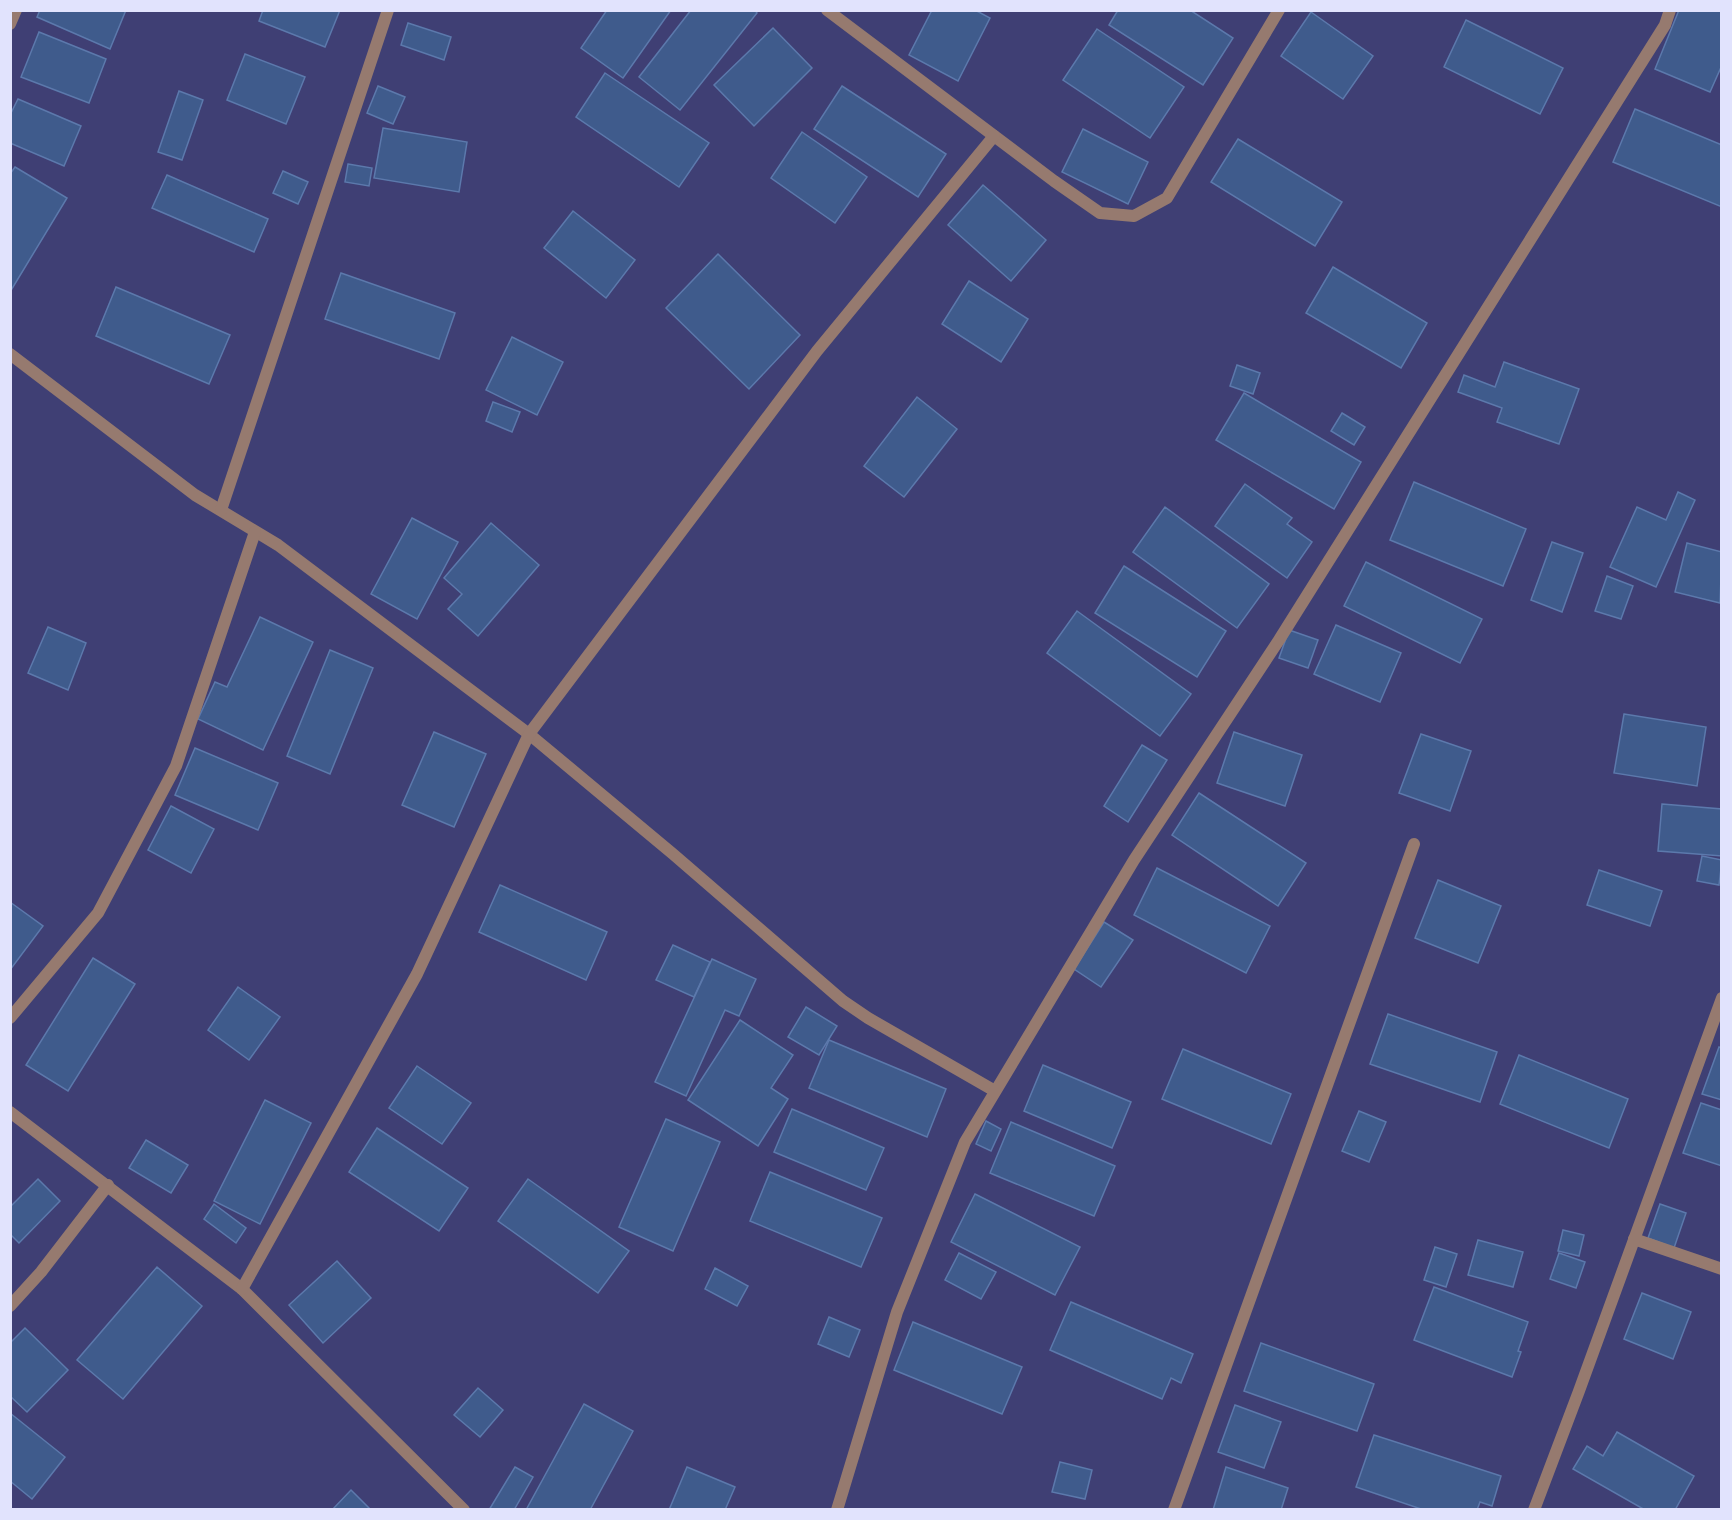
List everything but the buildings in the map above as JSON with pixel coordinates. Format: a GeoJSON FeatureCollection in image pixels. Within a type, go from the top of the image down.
{"type":"FeatureCollection","features":[{"type":"Feature","properties":{"kind":"street"},"geometry":{"type":"LineString","coordinates":[[10,24],[16,10]]}},
{"type":"Feature","properties":{"kind":"street"},"geometry":{"type":"LineString","coordinates":[[221,510],[388,10]]}},
{"type":"Feature","properties":{"kind":"street"},"geometry":{"type":"LineString","coordinates":[[827,10],[1100,213],[1134,216],[1167,198],[1279,10]]}},
{"type":"Feature","properties":{"kind":"street"},"geometry":{"type":"LineString","coordinates":[[837,1509],[897,1312],[965,1142],[1134,860],[1279,640],[1665,25],[1671,10]]}},
{"type":"Feature","properties":{"kind":"street"},"geometry":{"type":"LineString","coordinates":[[242,1289],[417,974],[529,734],[817,351],[994,136]]}},
{"type":"Feature","properties":{"kind":"street"},"geometry":{"type":"LineString","coordinates":[[10,354],[195,495],[278,545],[529,734],[673,854],[843,1001],[868,1018],[995,1091]]}},
{"type":"Feature","properties":{"kind":"street"},"geometry":{"type":"LineString","coordinates":[[10,1018],[98,913],[176,766],[255,531]]}},
{"type":"Feature","properties":{"kind":"street"},"geometry":{"type":"LineString","coordinates":[[1174,1509],[1414,844]]}},
{"type":"Feature","properties":{"kind":"street"},"geometry":{"type":"LineString","coordinates":[[1534,1509],[1722,998]]}},
{"type":"Feature","properties":{"kind":"street"},"geometry":{"type":"LineString","coordinates":[[10,1112],[242,1289],[464,1509]]}},
{"type":"Feature","properties":{"kind":"street"},"geometry":{"type":"LineString","coordinates":[[10,1306],[41,1272],[108,1185]]}},
{"type":"Feature","properties":{"kind":"street"},"geometry":{"type":"LineString","coordinates":[[1634,1239],[1722,1269]]}}]}
